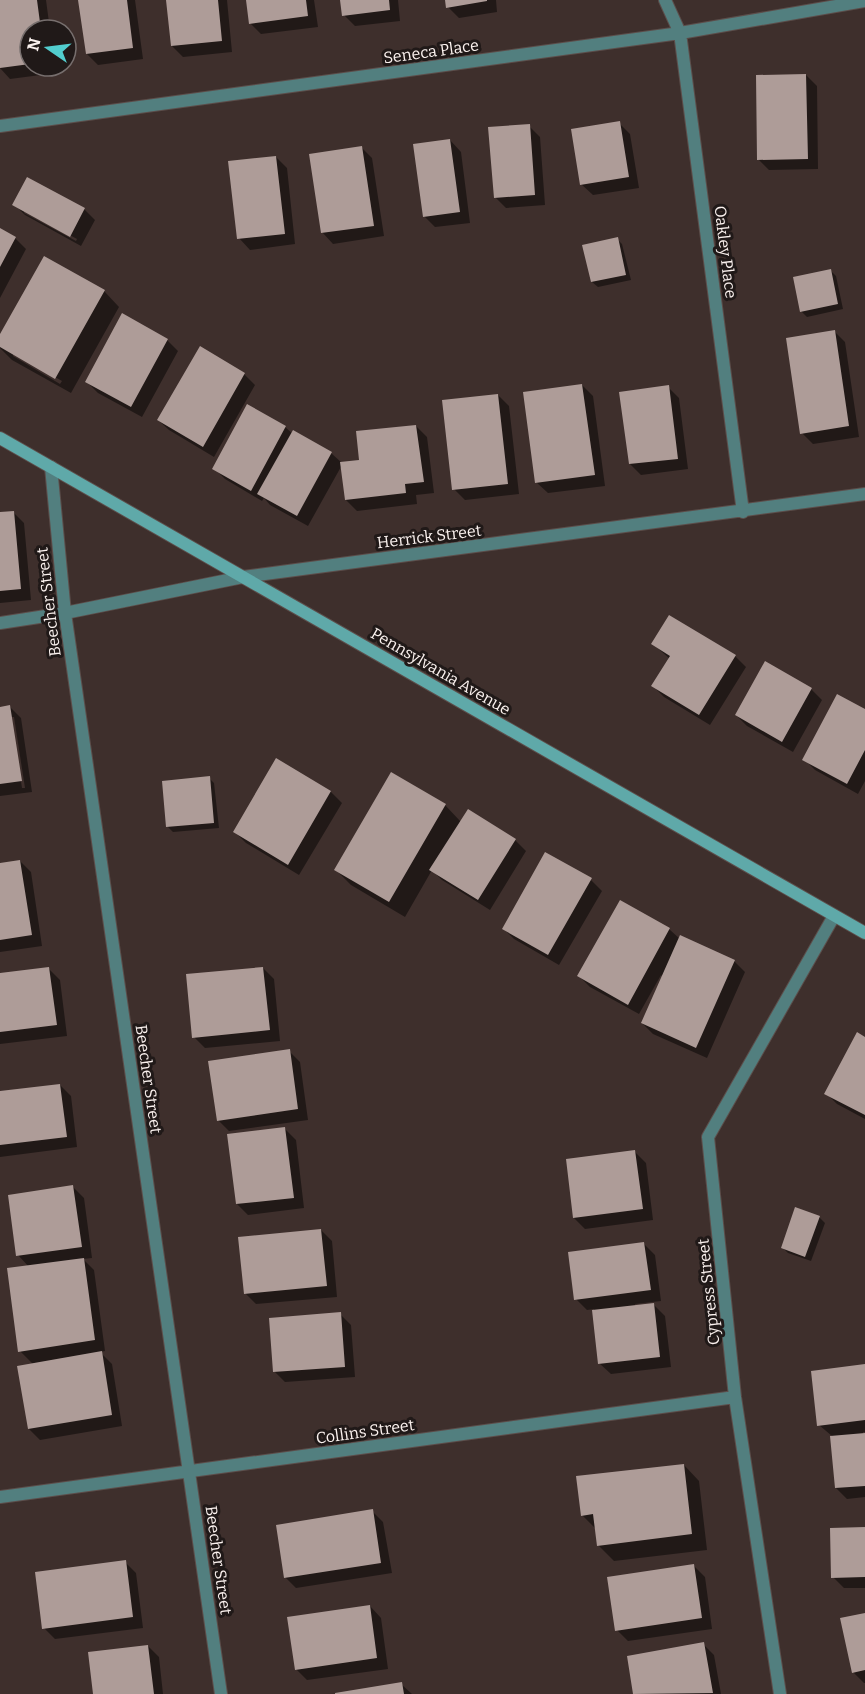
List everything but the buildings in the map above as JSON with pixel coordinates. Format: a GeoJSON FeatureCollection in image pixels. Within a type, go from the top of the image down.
{"type":"FeatureCollection","features":[{"type":"Feature","properties":{"kind":"main road","name":"Pennsylvania Avenue"},"geometry":{"type":"LineString","coordinates":[[0,438],[865,933]]}},
{"type":"Feature","properties":{"kind":"street","name":"Oakley Place"},"geometry":{"type":"LineString","coordinates":[[665,0],[680,33],[743,512]]}},
{"type":"Feature","properties":{"kind":"street","name":"Seneca Place"},"geometry":{"type":"LineString","coordinates":[[0,126],[680,33],[865,1]]}},
{"type":"Feature","properties":{"kind":"street","name":"Beecher Street"},"geometry":{"type":"LineString","coordinates":[[51,467],[64,613],[221,1694]]}},
{"type":"Feature","properties":{"kind":"street","name":"Herrick Street"},"geometry":{"type":"LineString","coordinates":[[0,623],[64,613],[243,577],[865,494]]}},
{"type":"Feature","properties":{"kind":"street","name":"Cypress Street"},"geometry":{"type":"LineString","coordinates":[[780,1694],[735,1397],[708,1137],[834,916]]}},
{"type":"Feature","properties":{"kind":"street","name":"Collins Street"},"geometry":{"type":"LineString","coordinates":[[0,1497],[735,1397]]}}]}
